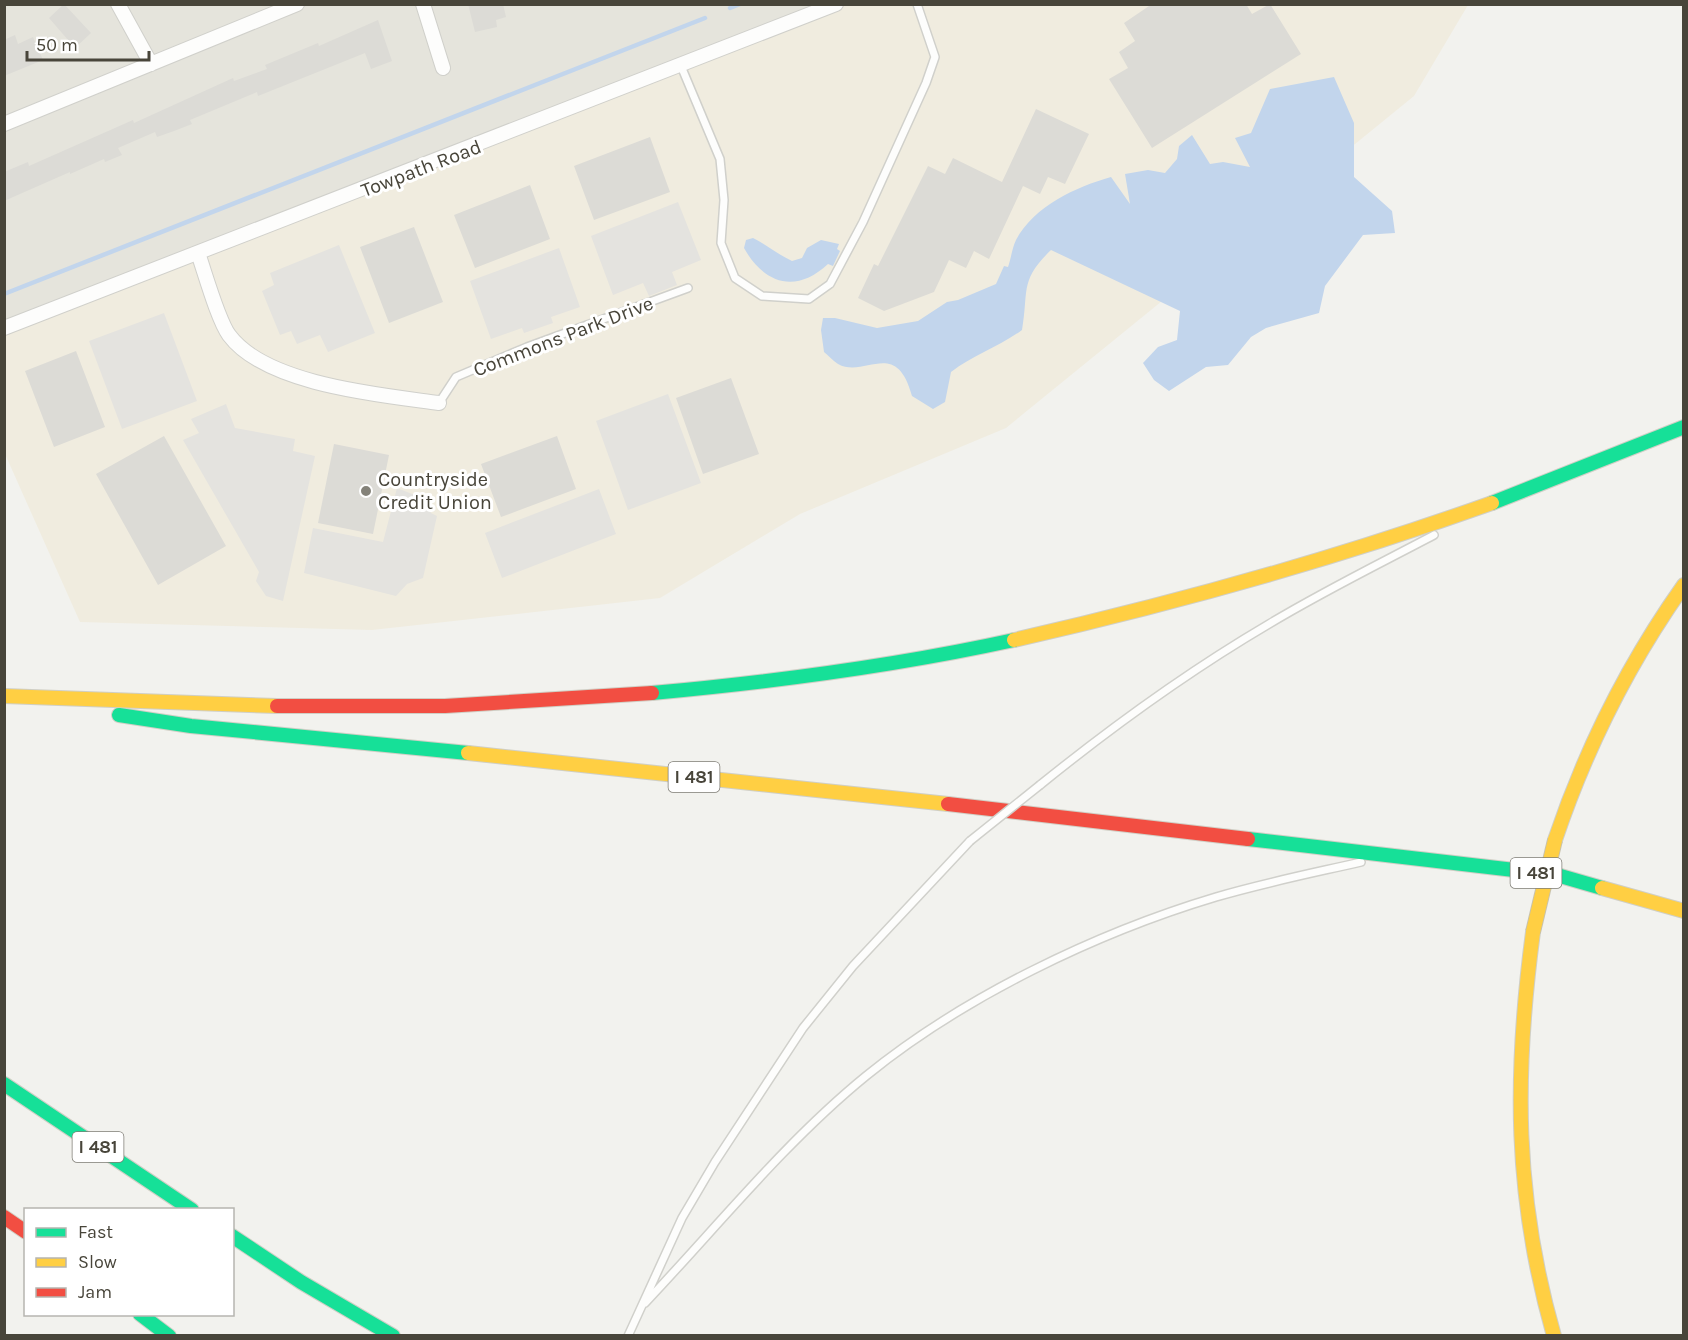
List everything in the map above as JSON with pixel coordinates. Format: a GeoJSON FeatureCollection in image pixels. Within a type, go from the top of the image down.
{"type":"FeatureCollection","features":[{"type":"Feature","properties":{"kind":"main road"},"geometry":{"type":"LineString","coordinates":[[4,697],[162,704],[362,708],[591,699],[762,682],[1016,640],[1202,597],[1316,565],[1484,508],[1683,427]]}},
{"type":"Feature","properties":{"kind":"main road"},"geometry":{"type":"LineString","coordinates":[[1554,1335],[1534,1256],[1519,1143],[1519,1044],[1533,932],[1555,840],[1568,800],[1596,733],[1633,661],[1683,585]]}},
{"type":"Feature","properties":{"kind":"main road","name":"I 481"},"geometry":{"type":"LineString","coordinates":[[4,697],[191,726],[302,735],[982,808],[1557,875],[1683,910]]}},
{"type":"Feature","properties":{"kind":"main road","name":"I 481"},"geometry":{"type":"LineString","coordinates":[[4,1084],[190,1208]]}},
{"type":"Feature","properties":{"kind":"main road"},"geometry":{"type":"LineString","coordinates":[[4,1217],[24,1231]]}},
{"type":"Feature","properties":{"kind":"main road"},"geometry":{"type":"LineString","coordinates":[[234,1237],[301,1282],[393,1335]]}},
{"type":"Feature","properties":{"kind":"main road"},"geometry":{"type":"LineString","coordinates":[[143,1316],[169,1335]]}},
{"type":"Feature","properties":{"kind":"street"},"geometry":{"type":"LineString","coordinates":[[118,4],[151,64]]}},
{"type":"Feature","properties":{"kind":"street"},"geometry":{"type":"LineString","coordinates":[[4,124],[297,4]]}},
{"type":"Feature","properties":{"kind":"street"},"geometry":{"type":"LineString","coordinates":[[423,4],[443,68]]}},
{"type":"Feature","properties":{"kind":"street","name":"Towpath Road"},"geometry":{"type":"LineString","coordinates":[[4,328],[836,4]]}},
{"type":"Feature","properties":{"kind":"street","name":"Commons Park Drive"},"geometry":{"type":"LineString","coordinates":[[198,254],[229,335],[258,360],[312,381],[358,393],[439,403]]}},
{"type":"Feature","properties":{"kind":"lane"},"geometry":{"type":"LineString","coordinates":[[681,66],[720,159],[724,200],[720,243],[735,278],[762,296],[809,299],[831,284],[863,222],[926,83],[934,57],[917,4]]}},
{"type":"Feature","properties":{"kind":"lane","name":"Commons Park Drive"},"geometry":{"type":"LineString","coordinates":[[439,403],[456,377],[688,288]]}},
{"type":"Feature","properties":{"kind":"lane"},"geometry":{"type":"LineString","coordinates":[[628,1335],[645,1303],[682,1218],[715,1162],[804,1028],[853,966],[970,841],[1095,740],[1260,629],[1484,508]]}},
{"type":"Feature","properties":{"kind":"lane"},"geometry":{"type":"LineString","coordinates":[[645,1303],[815,1121],[867,1076],[938,1023],[1042,967],[1136,925],[1216,897],[1384,856]]}},
{"type":"Feature","properties":{"kind":"shaded area"},"geometry":{"type":"Polygon","coordinates":[[[5,5],[836,5],[5,328],[5,5]]]}},
{"type":"Feature","properties":{"kind":"shaded area"},"geometry":{"type":"Polygon","coordinates":[[[836,5],[1468,5],[1414,96],[1006,428],[800,514],[660,598],[372,630],[80,622],[5,454],[4,329],[836,5]]]}},
{"type":"Feature","properties":{"kind":"shaded area"},"geometry":{"type":"Polygon","coordinates":[[[678,202],[701,260],[672,272],[677,285],[649,296],[643,283],[613,295],[591,236],[678,202]]]}},
{"type":"Feature","properties":{"kind":"shaded area"},"geometry":{"type":"Polygon","coordinates":[[[339,245],[375,333],[328,352],[320,335],[297,344],[291,331],[280,335],[262,291],[274,285],[270,273],[339,245]]]}},
{"type":"Feature","properties":{"kind":"shaded area"},"geometry":{"type":"Polygon","coordinates":[[[559,248],[580,307],[551,317],[553,323],[524,333],[522,328],[491,339],[470,281],[559,248]]]}},
{"type":"Feature","properties":{"kind":"shaded area"},"geometry":{"type":"Polygon","coordinates":[[[164,313],[197,401],[122,429],[89,341],[164,313]]]}},
{"type":"Feature","properties":{"kind":"shaded area"},"geometry":{"type":"Polygon","coordinates":[[[668,394],[701,483],[628,510],[596,421],[668,394]]]}},
{"type":"Feature","properties":{"kind":"shaded area"},"geometry":{"type":"Polygon","coordinates":[[[226,404],[235,428],[295,439],[293,451],[315,456],[283,601],[266,596],[256,581],[259,572],[183,440],[199,433],[191,419],[226,404]]]}},
{"type":"Feature","properties":{"kind":"shaded area"},"geometry":{"type":"Polygon","coordinates":[[[397,488],[422,498],[431,513],[437,516],[423,578],[407,584],[396,596],[304,573],[313,528],[383,542],[397,488]]]}},
{"type":"Feature","properties":{"kind":"shaded area"},"geometry":{"type":"Polygon","coordinates":[[[599,489],[616,534],[502,578],[485,533],[599,489]]]}},
{"type":"Feature","properties":{"kind":"water"},"geometry":{"type":"Polygon","coordinates":[[[1334,77],[1354,123],[1354,177],[1392,211],[1395,233],[1363,235],[1325,286],[1319,313],[1266,328],[1251,337],[1228,365],[1206,367],[1169,391],[1154,380],[1143,363],[1158,347],[1177,340],[1180,311],[1051,250],[1030,278],[1022,330],[951,372],[945,402],[933,409],[912,396],[905,378],[897,368],[889,364],[848,367],[838,364],[824,352],[821,330],[823,318],[835,318],[877,328],[918,321],[947,302],[958,300],[996,284],[1004,266],[1008,267],[1016,240],[1024,228],[1045,208],[1070,192],[1111,177],[1130,204],[1125,174],[1148,170],[1165,173],[1177,159],[1179,146],[1192,135],[1210,164],[1223,162],[1250,167],[1235,138],[1251,133],[1270,89],[1334,77]]]}},
{"type":"Feature","properties":{"kind":"water"},"geometry":{"type":"Polygon","coordinates":[[[753,238],[792,261],[802,258],[807,248],[821,240],[839,244],[837,249],[840,251],[833,266],[828,264],[804,279],[793,282],[782,281],[761,270],[752,260],[744,248],[746,240],[753,238]]]}},
{"type":"Feature","properties":{"kind":"building"},"geometry":{"type":"Polygon","coordinates":[[[64,4],[91,33],[75,48],[49,18],[64,4]]]}},
{"type":"Feature","properties":{"kind":"building"},"geometry":{"type":"Polygon","coordinates":[[[468,4],[503,4],[506,17],[496,20],[497,27],[475,32],[468,4]]]}},
{"type":"Feature","properties":{"kind":"building"},"geometry":{"type":"Polygon","coordinates":[[[1152,4],[1246,4],[1252,14],[1270,4],[1301,54],[1152,148],[1109,79],[1128,68],[1119,52],[1135,41],[1124,23],[1152,4]]]}},
{"type":"Feature","properties":{"kind":"building"},"geometry":{"type":"Polygon","coordinates":[[[378,20],[392,61],[371,69],[365,53],[258,96],[257,92],[190,120],[192,124],[174,131],[157,137],[155,132],[118,148],[122,155],[105,162],[104,159],[70,174],[70,172],[4,201],[4,172],[28,162],[29,166],[133,120],[134,123],[233,78],[234,81],[267,69],[265,65],[318,43],[319,46],[378,20]]]}},
{"type":"Feature","properties":{"kind":"building"},"geometry":{"type":"Polygon","coordinates":[[[15,35],[18,44],[33,37],[43,60],[4,76],[4,40],[15,35]]]}},
{"type":"Feature","properties":{"kind":"building"},"geometry":{"type":"Polygon","coordinates":[[[1036,109],[1089,134],[1065,184],[1048,177],[1040,194],[1023,186],[989,259],[974,251],[966,268],[949,260],[934,292],[884,311],[858,298],[874,264],[878,266],[928,166],[945,174],[953,158],[1002,182],[1036,109]]]}},
{"type":"Feature","properties":{"kind":"building"},"geometry":{"type":"Polygon","coordinates":[[[650,137],[670,192],[594,220],[574,166],[650,137]]]}},
{"type":"Feature","properties":{"kind":"building"},"geometry":{"type":"Polygon","coordinates":[[[530,185],[550,239],[475,268],[454,215],[530,185]]]}},
{"type":"Feature","properties":{"kind":"building"},"geometry":{"type":"Polygon","coordinates":[[[414,227],[443,302],[389,323],[360,247],[414,227]]]}},
{"type":"Feature","properties":{"kind":"building"},"geometry":{"type":"Polygon","coordinates":[[[76,351],[105,427],[54,447],[25,371],[76,351]]]}},
{"type":"Feature","properties":{"kind":"building"},"geometry":{"type":"Polygon","coordinates":[[[731,378],[759,454],[703,474],[676,398],[731,378]]]}},
{"type":"Feature","properties":{"kind":"building"},"geometry":{"type":"Polygon","coordinates":[[[164,436],[226,546],[158,585],[96,474],[164,436]]]}},
{"type":"Feature","properties":{"kind":"building"},"geometry":{"type":"Polygon","coordinates":[[[557,436],[576,489],[501,517],[481,464],[557,436]]]}},
{"type":"Feature","properties":{"kind":"building"},"geometry":{"type":"Polygon","coordinates":[[[334,444],[389,455],[373,534],[318,523],[334,444]]]}},
{"type":"Feature","properties":{"kind":"waterway"},"geometry":{"type":"LineString","coordinates":[[730,8],[740,4]]}},
{"type":"Feature","properties":{"kind":"waterway"},"geometry":{"type":"LineString","coordinates":[[4,294],[705,18]]}},
{"type":"Feature","properties":{"kind":"traffic: fast"},"geometry":{"type":"LineString","coordinates":[[1492,503],[1684,427]]}},
{"type":"Feature","properties":{"kind":"traffic: fast"},"geometry":{"type":"LineString","coordinates":[[652,693],[834,672],[924,658],[1014,640]]}},
{"type":"Feature","properties":{"kind":"traffic: fast"},"geometry":{"type":"LineString","coordinates":[[119,715],[191,726],[468,753]]}},
{"type":"Feature","properties":{"kind":"traffic: fast"},"geometry":{"type":"LineString","coordinates":[[1248,839],[1557,875],[1602,888]]}},
{"type":"Feature","properties":{"kind":"traffic: fast"},"geometry":{"type":"LineString","coordinates":[[4,1084],[189,1208]]}},
{"type":"Feature","properties":{"kind":"traffic: fast"},"geometry":{"type":"LineString","coordinates":[[234,1237],[301,1282],[393,1336]]}},
{"type":"Feature","properties":{"kind":"traffic: fast"},"geometry":{"type":"LineString","coordinates":[[143,1316],[169,1336]]}},
{"type":"Feature","properties":{"kind":"traffic: slow"},"geometry":{"type":"LineString","coordinates":[[1014,640],[1255,579],[1374,543],[1492,503]]}},
{"type":"Feature","properties":{"kind":"traffic: slow"},"geometry":{"type":"LineString","coordinates":[[1555,840],[1580,772],[1610,708],[1645,645],[1684,585]]}},
{"type":"Feature","properties":{"kind":"traffic: slow"},"geometry":{"type":"LineString","coordinates":[[4,696],[277,706]]}},
{"type":"Feature","properties":{"kind":"traffic: slow"},"geometry":{"type":"LineString","coordinates":[[468,753],[948,804]]}},
{"type":"Feature","properties":{"kind":"traffic: slow"},"geometry":{"type":"LineString","coordinates":[[1533,932],[1555,840]]}},
{"type":"Feature","properties":{"kind":"traffic: slow"},"geometry":{"type":"LineString","coordinates":[[1602,888],[1684,911]]}},
{"type":"Feature","properties":{"kind":"traffic: slow"},"geometry":{"type":"LineString","coordinates":[[1533,932],[1523,1036],[1521,1135],[1531,1234],[1554,1336]]}},
{"type":"Feature","properties":{"kind":"traffic: jam"},"geometry":{"type":"LineString","coordinates":[[277,706],[445,706],[652,693]]}},
{"type":"Feature","properties":{"kind":"traffic: jam"},"geometry":{"type":"LineString","coordinates":[[948,804],[1248,839]]}},
{"type":"Feature","properties":{"kind":"traffic: jam"},"geometry":{"type":"LineString","coordinates":[[4,1217],[24,1231]]}},
{"type":"Feature","properties":{"kind":"place","name":"Countryside Credit Union"},"geometry":{"type":"Point","coordinates":[366,491]}}]}
